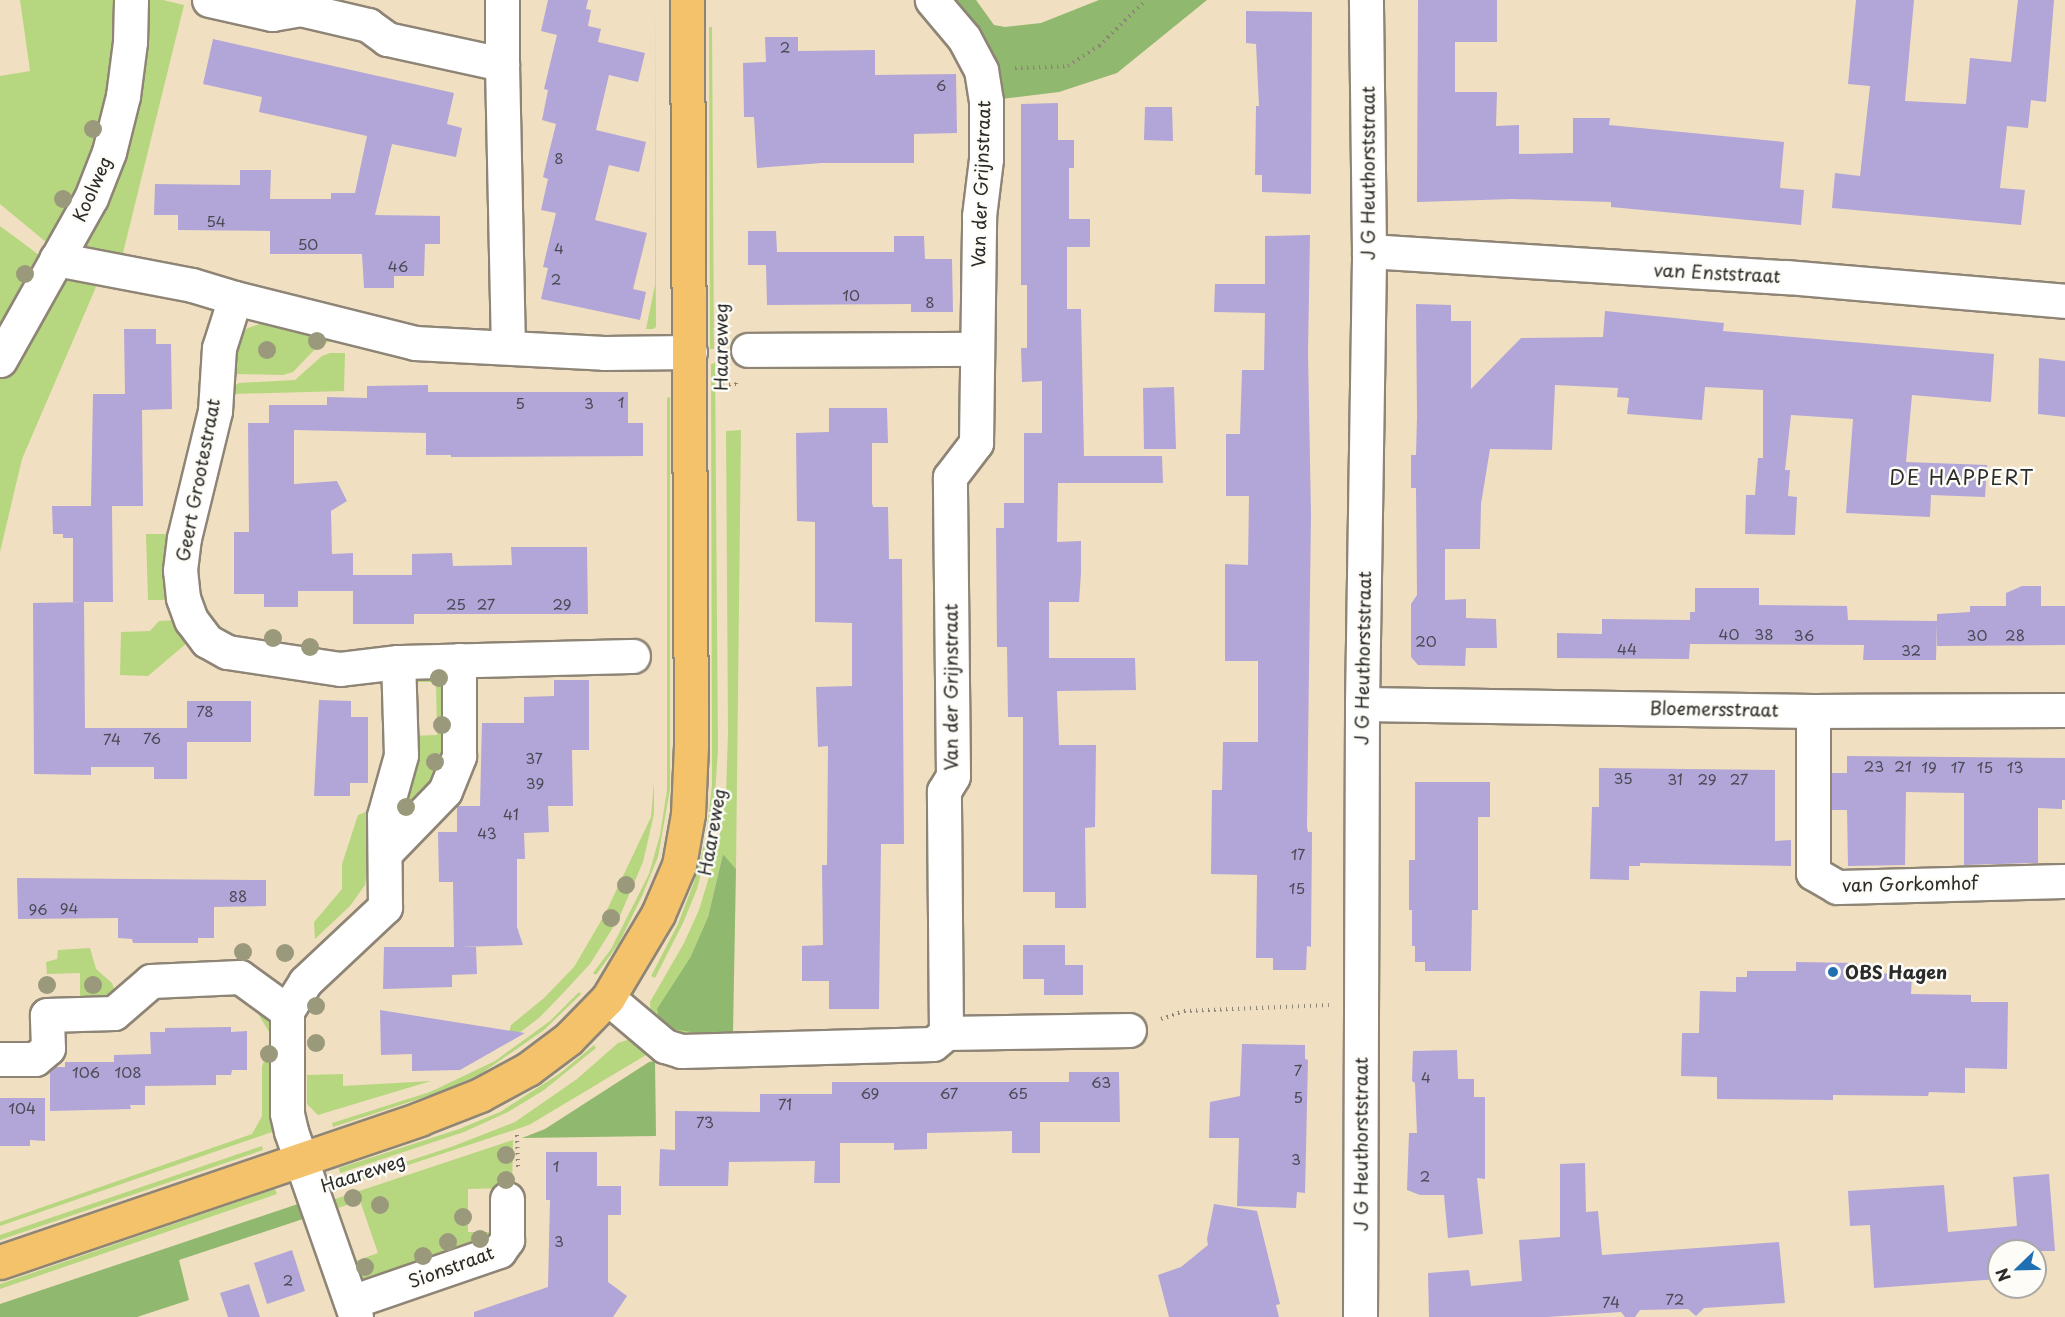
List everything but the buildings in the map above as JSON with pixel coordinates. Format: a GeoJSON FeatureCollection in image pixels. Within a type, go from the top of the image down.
{"type":"FeatureCollection","features":[{"type":"Feature","properties":{"kind":"main road","name":"Haareweg"},"geometry":{"type":"LineString","coordinates":[[0,1262],[419,1119],[480,1095],[528,1069],[568,1040],[608,998],[658,914],[679,865],[688,814],[691,746],[687,0]]}},
{"type":"Feature","properties":{"kind":"street","name":"Koolweg"},"geometry":{"type":"LineString","coordinates":[[0,360],[91,198],[109,152],[123,96],[130,42],[131,0]]}},
{"type":"Feature","properties":{"kind":"street"},"geometry":{"type":"LineString","coordinates":[[209,0],[272,14],[300,9],[368,25],[387,39],[502,64]]}},
{"type":"Feature","properties":{"kind":"street"},"geometry":{"type":"LineString","coordinates":[[502,0],[508,346]]}},
{"type":"Feature","properties":{"kind":"street","name":"Van der Grijnstraat"},"geometry":{"type":"LineString","coordinates":[[932,0],[964,38],[981,70],[986,101],[986,159],[979,216],[976,443],[950,477],[953,776],[944,791],[946,1033]]}},
{"type":"Feature","properties":{"kind":"street","name":"J G Heuthorststraat"},"geometry":{"type":"LineString","coordinates":[[1360,1317],[1362,704],[1369,251],[1366,0]]}},
{"type":"Feature","properties":{"kind":"street","name":"van Enststraat"},"geometry":{"type":"LineString","coordinates":[[1369,251],[1787,277],[2065,301]]}},
{"type":"Feature","properties":{"kind":"street"},"geometry":{"type":"LineString","coordinates":[[56,259],[192,285],[415,343],[508,346],[604,353],[690,352]]}},
{"type":"Feature","properties":{"kind":"street","name":"Geert Grootestraat"},"geometry":{"type":"LineString","coordinates":[[235,298],[219,348],[215,411],[180,570],[182,589],[191,620],[207,641],[227,652],[340,669],[398,662],[633,656]]}},
{"type":"Feature","properties":{"kind":"street"},"geometry":{"type":"LineString","coordinates":[[748,350],[976,349]]}},
{"type":"Feature","properties":{"kind":"street"},"geometry":{"type":"LineString","coordinates":[[385,853],[445,791],[459,756],[459,660]]}},
{"type":"Feature","properties":{"kind":"street"},"geometry":{"type":"LineString","coordinates":[[300,1160],[287,1113],[287,1011],[305,982],[385,907],[384,816],[400,755],[398,662]]}},
{"type":"Feature","properties":{"kind":"street","name":"Bloemersstraat"},"geometry":{"type":"LineString","coordinates":[[1362,704],[1813,711],[2065,710]]}},
{"type":"Feature","properties":{"kind":"street","name":"van Gorkomhof"},"geometry":{"type":"LineString","coordinates":[[1813,711],[1813,873],[1837,887],[2065,881]]}},
{"type":"Feature","properties":{"kind":"street"},"geometry":{"type":"LineString","coordinates":[[0,1059],[35,1059],[48,1048],[47,1015],[114,1013],[151,981],[240,977],[287,1011]]}},
{"type":"Feature","properties":{"kind":"street"},"geometry":{"type":"LineString","coordinates":[[608,998],[665,1046],[681,1051],[933,1044],[946,1033],[1129,1030]]}},
{"type":"Feature","properties":{"kind":"street","name":"Sionstraat"},"geometry":{"type":"LineString","coordinates":[[300,1160],[353,1310],[499,1251],[507,1240],[507,1199]]}},
{"type":"Feature","properties":{"kind":"path"},"geometry":{"type":"LineString","coordinates":[[981,70],[1068,66],[1099,46],[1146,0]]}},
{"type":"Feature","properties":{"kind":"path","name":"Haareweg"},"geometry":{"type":"LineString","coordinates":[[721,374],[721,397]]}},
{"type":"Feature","properties":{"kind":"path"},"geometry":{"type":"LineString","coordinates":[[1129,1030],[1184,1011],[1362,1004]]}},
{"type":"Feature","properties":{"kind":"green space"},"geometry":{"type":"Polygon","coordinates":[[[20,0],[120,0],[99,149],[52,242],[46,242],[0,204],[0,76],[30,71],[20,0]]]}},
{"type":"Feature","properties":{"kind":"green space"},"geometry":{"type":"Polygon","coordinates":[[[138,0],[163,0],[184,5],[122,257],[77,251],[138,0]]]}},
{"type":"Feature","properties":{"kind":"green space"},"geometry":{"type":"Polygon","coordinates":[[[655,0],[656,327],[646,329],[655,285],[655,0]]]}},
{"type":"Feature","properties":{"kind":"green space"},"geometry":{"type":"Polygon","coordinates":[[[942,0],[976,0],[994,25],[1005,27],[1041,23],[1099,0],[1207,0],[1117,73],[1059,92],[992,100],[942,0]]]}},
{"type":"Feature","properties":{"kind":"green space"},"geometry":{"type":"Polygon","coordinates":[[[709,27],[712,27],[714,349],[710,349],[709,27]]]}},
{"type":"Feature","properties":{"kind":"green space"},"geometry":{"type":"Polygon","coordinates":[[[0,226],[39,255],[41,261],[0,341],[0,226]]]}},
{"type":"Feature","properties":{"kind":"green space"},"geometry":{"type":"Polygon","coordinates":[[[65,273],[99,280],[22,459],[0,552],[0,374],[65,273]]]}},
{"type":"Feature","properties":{"kind":"green space"},"geometry":{"type":"Polygon","coordinates":[[[263,323],[276,324],[346,342],[328,342],[318,346],[293,372],[283,375],[237,374],[231,370],[237,336],[248,328],[263,323]]]}},
{"type":"Feature","properties":{"kind":"green space"},"geometry":{"type":"Polygon","coordinates":[[[330,353],[345,353],[344,391],[232,394],[232,387],[239,383],[295,380],[322,356],[330,353]]]}},
{"type":"Feature","properties":{"kind":"green space"},"geometry":{"type":"Polygon","coordinates":[[[715,363],[718,750],[714,808],[697,889],[683,923],[655,978],[651,976],[678,924],[694,882],[706,837],[712,785],[711,364],[715,363]]]}},
{"type":"Feature","properties":{"kind":"green space"},"geometry":{"type":"Polygon","coordinates":[[[670,397],[670,789],[658,857],[619,943],[596,975],[593,973],[611,949],[649,874],[660,835],[667,790],[667,398],[670,397]]]}},
{"type":"Feature","properties":{"kind":"green space"},"geometry":{"type":"Polygon","coordinates":[[[741,430],[736,869],[723,854],[708,917],[690,958],[692,1032],[733,1032],[733,1040],[684,1040],[651,1020],[650,1002],[684,943],[699,910],[718,847],[726,794],[728,732],[726,431],[741,430]]]}},
{"type":"Feature","properties":{"kind":"green space"},"geometry":{"type":"Polygon","coordinates":[[[146,534],[169,534],[170,600],[148,600],[146,534]]]}},
{"type":"Feature","properties":{"kind":"green space"},"geometry":{"type":"Polygon","coordinates":[[[177,620],[188,638],[187,643],[148,676],[120,675],[121,632],[150,631],[159,621],[177,620]]]}},
{"type":"Feature","properties":{"kind":"green space"},"geometry":{"type":"Polygon","coordinates":[[[443,676],[450,751],[434,790],[392,820],[408,736],[437,735],[436,682],[407,682],[406,677],[443,676]]]}},
{"type":"Feature","properties":{"kind":"green space"},"geometry":{"type":"Polygon","coordinates":[[[654,782],[654,814],[643,862],[619,918],[590,964],[539,1018],[507,1042],[511,1025],[544,998],[574,967],[605,914],[651,817],[654,782]]]}},
{"type":"Feature","properties":{"kind":"green space"},"geometry":{"type":"Polygon","coordinates":[[[377,803],[365,885],[350,906],[315,939],[314,922],[342,889],[342,864],[358,815],[368,811],[369,804],[377,803]]]}},
{"type":"Feature","properties":{"kind":"green space"},"geometry":{"type":"Polygon","coordinates":[[[723,854],[736,869],[733,1032],[692,1032],[672,1029],[659,1019],[657,1009],[690,958],[708,917],[723,854]]]}},
{"type":"Feature","properties":{"kind":"green space"},"geometry":{"type":"Polygon","coordinates":[[[90,948],[96,969],[112,983],[115,991],[114,996],[80,1004],[80,973],[47,974],[46,962],[57,959],[58,950],[90,948]]]}},
{"type":"Feature","properties":{"kind":"green space"},"geometry":{"type":"Polygon","coordinates":[[[579,992],[581,994],[544,1030],[479,1075],[443,1091],[333,1127],[332,1123],[430,1092],[495,1061],[550,1021],[579,992]]]}},
{"type":"Feature","properties":{"kind":"green space"},"geometry":{"type":"Polygon","coordinates":[[[260,1010],[273,1028],[272,1132],[0,1226],[0,1222],[252,1134],[262,1116],[262,1067],[269,1043],[269,1032],[257,1012],[260,1010]]]}},
{"type":"Feature","properties":{"kind":"green space"},"geometry":{"type":"Polygon","coordinates":[[[634,1038],[651,1052],[529,1125],[333,1190],[332,1186],[451,1147],[515,1122],[577,1079],[618,1043],[634,1038]]]}},
{"type":"Feature","properties":{"kind":"green space"},"geometry":{"type":"Polygon","coordinates":[[[594,1045],[596,1048],[544,1090],[508,1112],[464,1132],[340,1173],[339,1168],[459,1129],[500,1112],[559,1074],[594,1045]]]}},
{"type":"Feature","properties":{"kind":"green space"},"geometry":{"type":"Polygon","coordinates":[[[655,1061],[656,1136],[522,1138],[545,1129],[649,1062],[655,1061]]]}},
{"type":"Feature","properties":{"kind":"green space"},"geometry":{"type":"Polygon","coordinates":[[[343,1074],[343,1086],[431,1081],[318,1115],[307,1104],[307,1075],[343,1074]]]}},
{"type":"Feature","properties":{"kind":"green space"},"geometry":{"type":"Polygon","coordinates":[[[513,1140],[512,1188],[468,1189],[468,1232],[493,1232],[493,1240],[366,1280],[358,1277],[347,1264],[378,1253],[360,1201],[328,1211],[326,1202],[513,1140]]]}},
{"type":"Feature","properties":{"kind":"green space"},"geometry":{"type":"Polygon","coordinates":[[[262,1146],[263,1150],[0,1240],[0,1235],[262,1146]]]}},
{"type":"Feature","properties":{"kind":"green space"},"geometry":{"type":"Polygon","coordinates":[[[275,1189],[277,1194],[0,1289],[0,1284],[275,1189]]]}},
{"type":"Feature","properties":{"kind":"green space"},"geometry":{"type":"Polygon","coordinates":[[[298,1204],[303,1219],[179,1260],[189,1300],[137,1317],[0,1317],[0,1304],[298,1204]]]}},
{"type":"Feature","properties":{"kind":"place","name":"OBS Hagen"},"geometry":{"type":"Point","coordinates":[1833,972]}},
{"type":"Feature","properties":{"kind":"district","name":"DE HAPPERT"},"geometry":{"type":"Point","coordinates":[1962,477]}}]}
